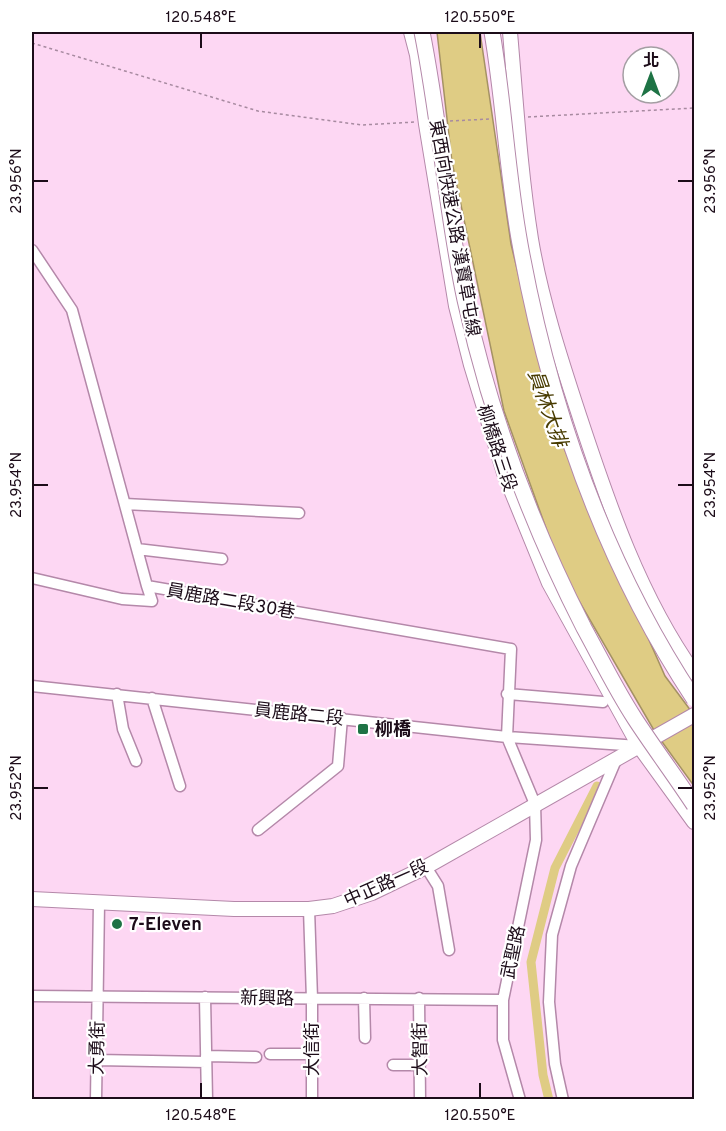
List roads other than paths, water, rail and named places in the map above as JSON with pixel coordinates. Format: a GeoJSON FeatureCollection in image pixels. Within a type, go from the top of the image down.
{"type":"FeatureCollection","features":[{"type":"Feature","properties":{"kind":"highway","name":"東西向快速公路 漢寶草屯線"},"geometry":{"type":"LineString","coordinates":[[422,32],[465,300],[480,366],[513,467],[557,575],[610,677],[635,719],[694,805]]}},
{"type":"Feature","properties":{"kind":"highway"},"geometry":{"type":"LineString","coordinates":[[492,32],[519,242],[546,362],[594,509],[615,558],[665,654],[694,699]]}},
{"type":"Feature","properties":{"kind":"main road","name":"柳橋路三段"},"geometry":{"type":"LineString","coordinates":[[411,32],[417,55],[456,306],[471,365],[504,473],[549,583],[639,746],[694,822]]}},
{"type":"Feature","properties":{"kind":"main road"},"geometry":{"type":"LineString","coordinates":[[510,32],[519,155],[532,241],[561,358],[609,502],[642,582],[677,649],[694,673]]}},
{"type":"Feature","properties":{"kind":"main road","name":"中正路一段"},"geometry":{"type":"LineString","coordinates":[[32,899],[234,909],[309,909],[333,906],[372,893],[426,867],[694,715]]}},
{"type":"Feature","properties":{"kind":"street","name":"員鹿路二段30巷"},"geometry":{"type":"LineString","coordinates":[[32,250],[72,310],[147,586],[511,649],[507,694],[507,737],[536,804]]}},
{"type":"Feature","properties":{"kind":"street"},"geometry":{"type":"LineString","coordinates":[[125,504],[299,513]]}},
{"type":"Feature","properties":{"kind":"street"},"geometry":{"type":"LineString","coordinates":[[137,549],[222,559]]}},
{"type":"Feature","properties":{"kind":"street"},"geometry":{"type":"LineString","coordinates":[[32,578],[122,599],[152,601],[147,586]]}},
{"type":"Feature","properties":{"kind":"street","name":"員鹿路二段"},"geometry":{"type":"LineString","coordinates":[[32,686],[507,737],[639,746]]}},
{"type":"Feature","properties":{"kind":"street"},"geometry":{"type":"LineString","coordinates":[[117,694],[123,729],[136,761]]}},
{"type":"Feature","properties":{"kind":"street"},"geometry":{"type":"LineString","coordinates":[[507,694],[603,702]]}},
{"type":"Feature","properties":{"kind":"street"},"geometry":{"type":"LineString","coordinates":[[152,698],[180,786]]}},
{"type":"Feature","properties":{"kind":"street"},"geometry":{"type":"LineString","coordinates":[[258,830],[338,766],[342,718]]}},
{"type":"Feature","properties":{"kind":"street"},"geometry":{"type":"LineString","coordinates":[[563,1100],[555,1064],[549,1002],[552,935],[571,866],[616,760]]}},
{"type":"Feature","properties":{"kind":"street","name":"武聖路"},"geometry":{"type":"LineString","coordinates":[[520,1100],[503,1040],[503,1000],[536,840],[536,804]]}},
{"type":"Feature","properties":{"kind":"street"},"geometry":{"type":"LineString","coordinates":[[426,867],[438,886],[449,950]]}},
{"type":"Feature","properties":{"kind":"street","name":"大勇街"},"geometry":{"type":"LineString","coordinates":[[96,1100],[99,903]]}},
{"type":"Feature","properties":{"kind":"street","name":"大信街"},"geometry":{"type":"LineString","coordinates":[[309,909],[312,1100]]}},
{"type":"Feature","properties":{"kind":"street","name":"新興路"},"geometry":{"type":"LineString","coordinates":[[32,996],[503,1000]]}},
{"type":"Feature","properties":{"kind":"street"},"geometry":{"type":"LineString","coordinates":[[206,997],[207,1100]]}},
{"type":"Feature","properties":{"kind":"street"},"geometry":{"type":"LineString","coordinates":[[364,998],[365,1038]]}},
{"type":"Feature","properties":{"kind":"street","name":"大智街"},"geometry":{"type":"LineString","coordinates":[[419,998],[420,1100]]}},
{"type":"Feature","properties":{"kind":"street"},"geometry":{"type":"LineString","coordinates":[[270,1054],[311,1054]]}},
{"type":"Feature","properties":{"kind":"street"},"geometry":{"type":"LineString","coordinates":[[97,1060],[256,1057]]}},
{"type":"Feature","properties":{"kind":"street"},"geometry":{"type":"LineString","coordinates":[[393,1065],[420,1065]]}},
{"type":"Feature","properties":{"kind":"water","name":"員林大排"},"geometry":{"type":"Polygon","coordinates":[[[437,32],[480,32],[511,244],[556,430],[665,676],[694,715],[694,786],[655,732],[561,570],[504,411],[452,162],[437,32]]]}},
{"type":"Feature","properties":{"kind":"waterway"},"geometry":{"type":"LineString","coordinates":[[549,1100],[543,1075],[531,962],[555,868],[597,786]]}},
{"type":"Feature","properties":{"kind":"place","name":"柳橋"},"geometry":{"type":"Point","coordinates":[363,729]}},
{"type":"Feature","properties":{"kind":"place","name":"7-Eleven"},"geometry":{"type":"Point","coordinates":[117,924]}}]}
